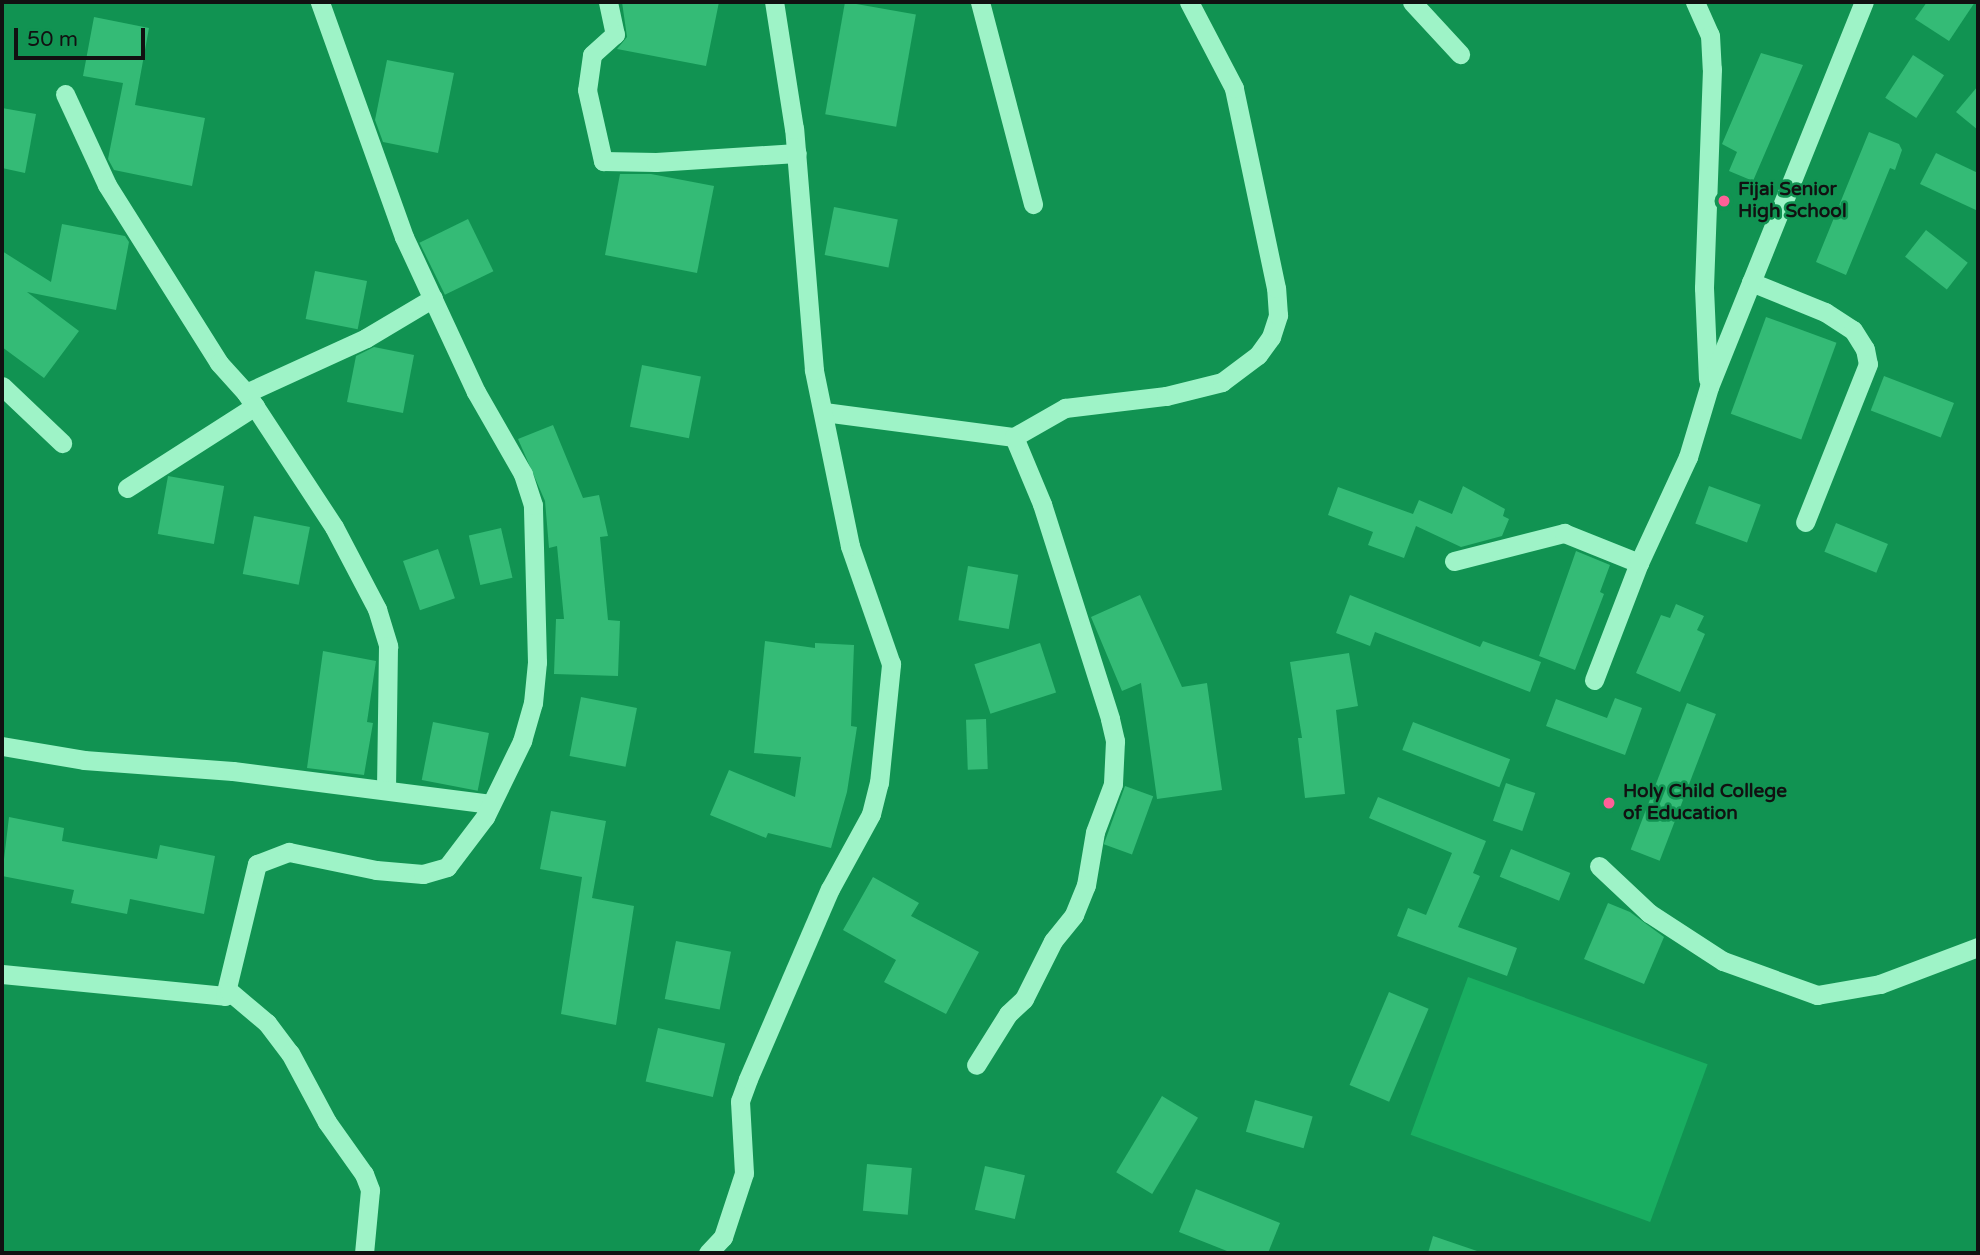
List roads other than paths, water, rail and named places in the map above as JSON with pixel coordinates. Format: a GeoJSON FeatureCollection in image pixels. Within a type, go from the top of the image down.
{"type":"FeatureCollection","features":[{"type":"Feature","properties":{"kind":"street"},"geometry":{"type":"LineString","coordinates":[[2,974],[219,998],[229,991],[257,864],[289,852],[376,870],[424,874],[454,859],[491,804],[522,741],[533,703],[537,536],[523,474],[476,392],[433,298],[368,142],[320,2]]}},
{"type":"Feature","properties":{"kind":"street"},"geometry":{"type":"LineString","coordinates":[[608,2],[615,34],[592,55],[588,74],[603,161],[656,163],[797,153]]}},
{"type":"Feature","properties":{"kind":"street"},"geometry":{"type":"LineString","coordinates":[[708,1253],[723,1237],[744,1173],[740,1101],[748,1079],[830,889],[871,814],[879,783],[891,664],[850,546],[811,353],[811,295],[797,153],[774,2]]}},
{"type":"Feature","properties":{"kind":"street"},"geometry":{"type":"LineString","coordinates":[[980,2],[1033,204]]}},
{"type":"Feature","properties":{"kind":"street"},"geometry":{"type":"LineString","coordinates":[[824,412],[1014,437],[1065,408],[1166,396],[1222,382],[1258,355],[1271,337],[1278,315],[1276,288],[1234,88],[1189,2]]}},
{"type":"Feature","properties":{"kind":"street"},"geometry":{"type":"LineString","coordinates":[[1412,2],[1460,54]]}},
{"type":"Feature","properties":{"kind":"street"},"geometry":{"type":"LineString","coordinates":[[1695,2],[1710,35],[1712,69],[1704,288],[1709,387]]}},
{"type":"Feature","properties":{"kind":"street"},"geometry":{"type":"LineString","coordinates":[[1594,680],[1639,563],[1688,457],[1709,387],[1864,2]]}},
{"type":"Feature","properties":{"kind":"street"},"geometry":{"type":"LineString","coordinates":[[65,94],[107,184],[219,363],[250,400],[334,527],[377,609],[388,646],[386,789]]}},
{"type":"Feature","properties":{"kind":"street"},"geometry":{"type":"LineString","coordinates":[[1751,282],[1825,312],[1853,330],[1865,349],[1868,364],[1805,522]]}},
{"type":"Feature","properties":{"kind":"street"},"geometry":{"type":"LineString","coordinates":[[127,488],[250,400],[366,338],[433,298]]}},
{"type":"Feature","properties":{"kind":"street"},"geometry":{"type":"LineString","coordinates":[[2,386],[62,443]]}},
{"type":"Feature","properties":{"kind":"street"},"geometry":{"type":"LineString","coordinates":[[976,1065],[1008,1014],[1024,999],[1053,941],[1074,915],[1086,885],[1093,838],[1113,784],[1115,762],[1112,730],[1096,673],[1042,505],[1014,437]]}},
{"type":"Feature","properties":{"kind":"street"},"geometry":{"type":"LineString","coordinates":[[1454,561],[1564,533],[1639,563]]}},
{"type":"Feature","properties":{"kind":"street"},"geometry":{"type":"LineString","coordinates":[[2,746],[83,760],[386,789],[491,804]]}},
{"type":"Feature","properties":{"kind":"street"},"geometry":{"type":"LineString","coordinates":[[1600,866],[1649,913],[1723,961],[1817,995],[1880,984],[1978,947]]}},
{"type":"Feature","properties":{"kind":"street"},"geometry":{"type":"LineString","coordinates":[[229,991],[267,1023],[290,1052],[327,1122],[365,1174],[370,1191],[364,1253]]}},
{"type":"Feature","properties":{"kind":"place","name":"Fijai Senior High School"},"geometry":{"type":"Point","coordinates":[1724,201]}},
{"type":"Feature","properties":{"kind":"place","name":"Holy Child College of Education"},"geometry":{"type":"Point","coordinates":[1609,803]}}]}
